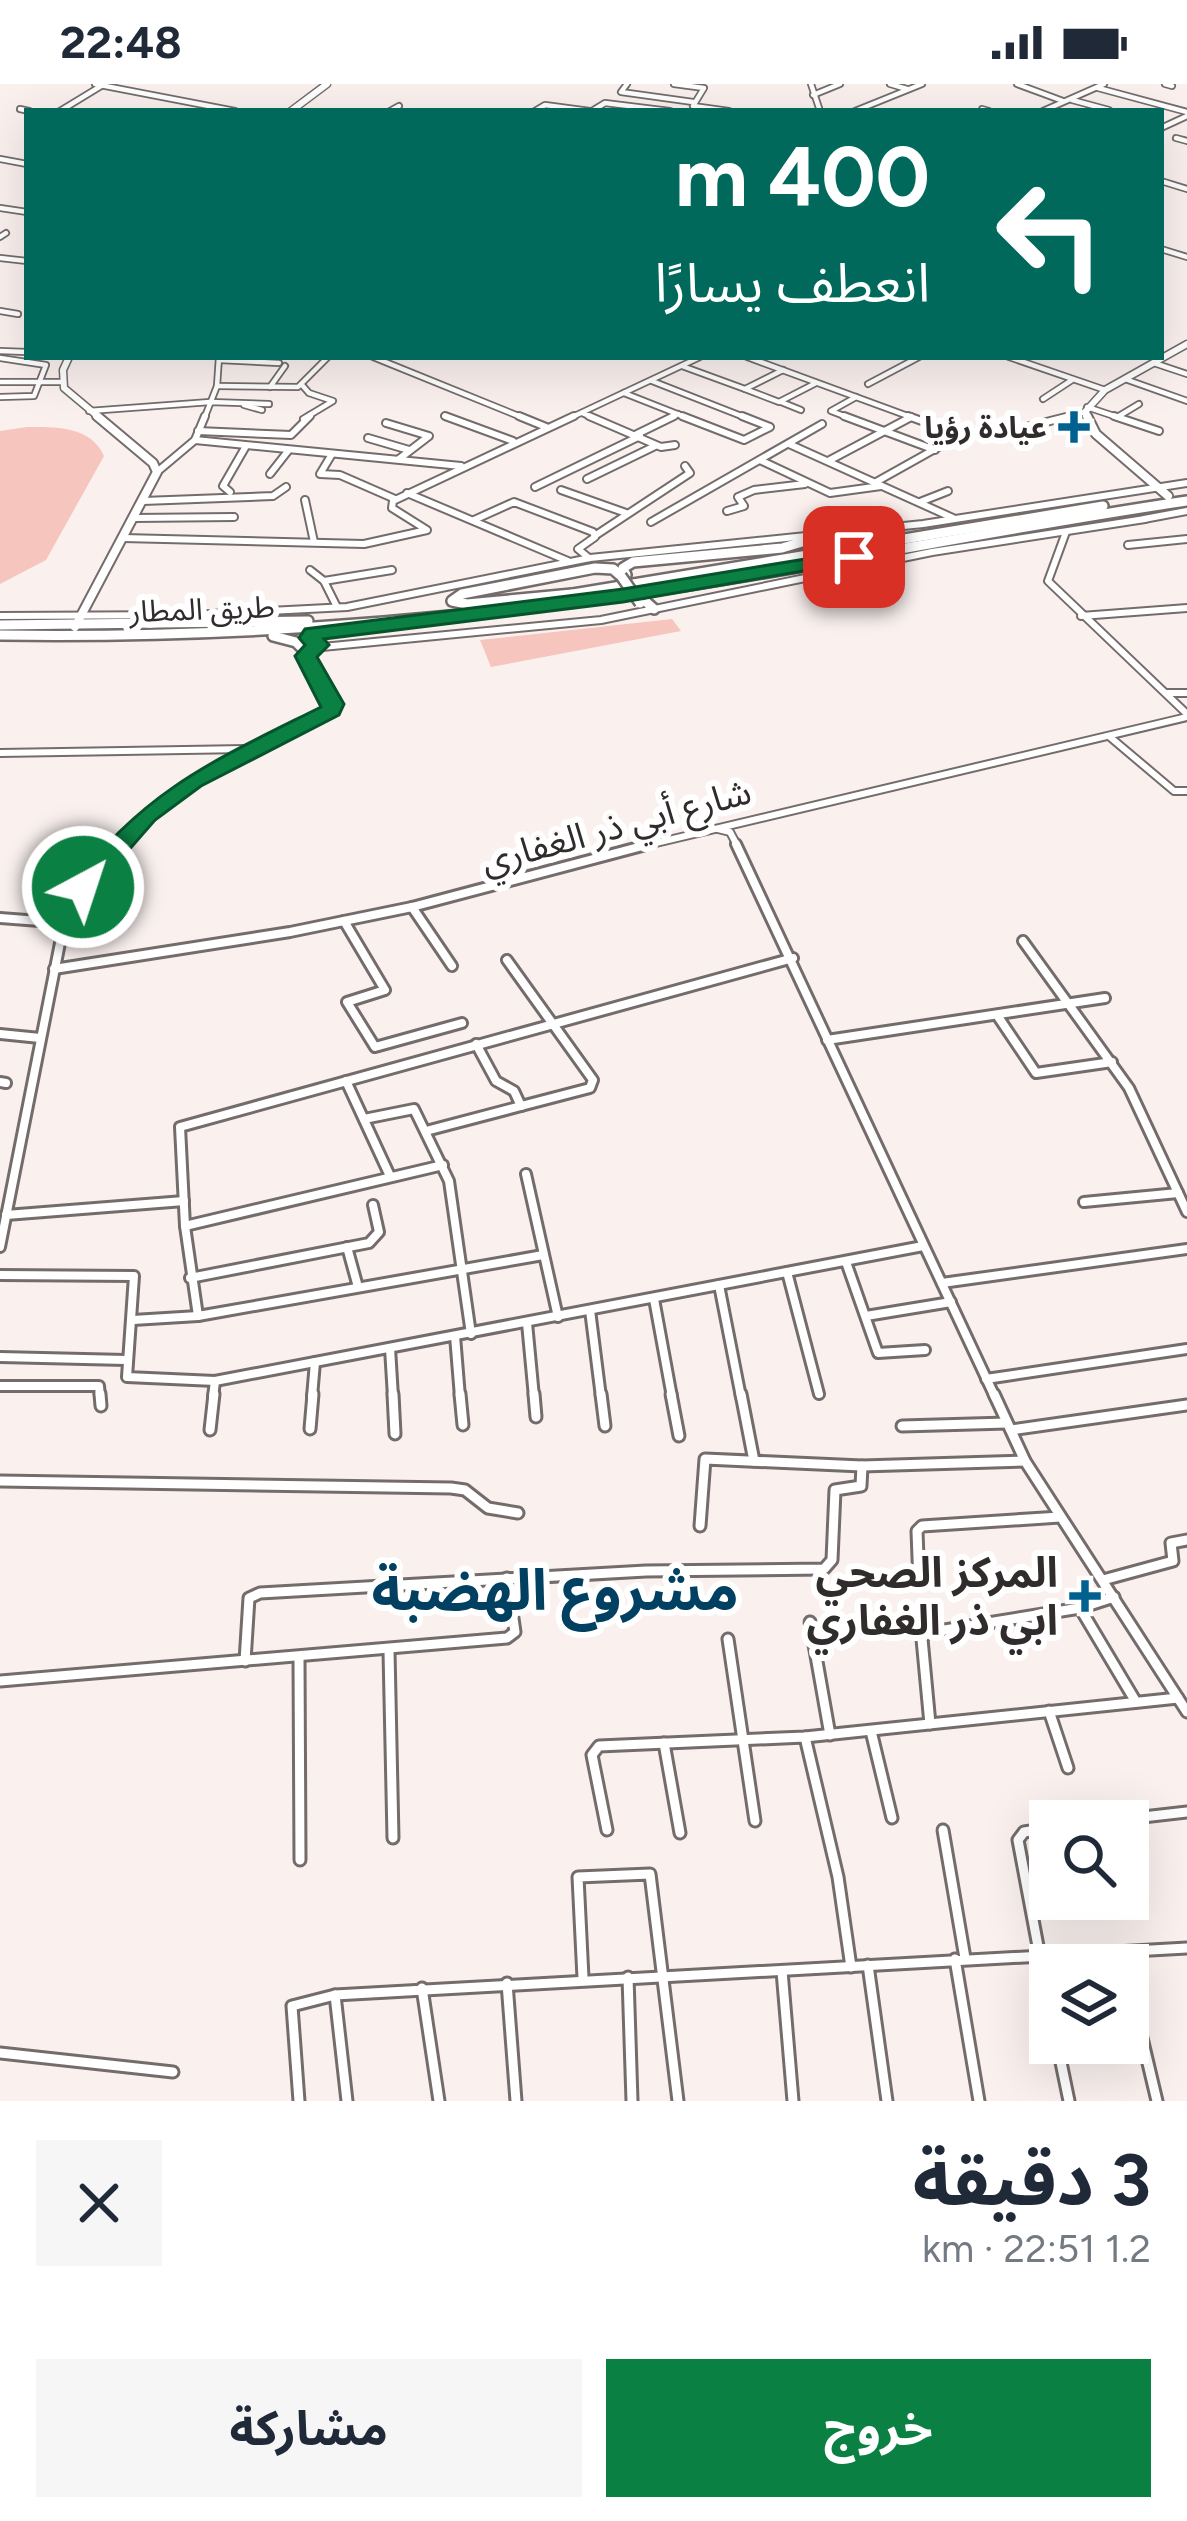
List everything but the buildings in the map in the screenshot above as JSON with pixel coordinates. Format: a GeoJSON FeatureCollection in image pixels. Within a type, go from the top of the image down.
{"type":"FeatureCollection","features":[{"type":"Feature","properties":{"kind":"highway","name":"طريق المطار"},"geometry":{"type":"LineString","coordinates":[[0,621],[329,620],[572,594],[1168,496],[1187,497]]}},
{"type":"Feature","properties":{"kind":"highway","name":"طريق المطار"},"geometry":{"type":"LineString","coordinates":[[0,635],[254,632],[393,622],[640,593],[1187,497]]}},
{"type":"Feature","properties":{"kind":"highway"},"geometry":{"type":"LineString","coordinates":[[623,576],[623,568],[632,562],[782,548],[811,536],[839,542],[815,555]]}},
{"type":"Feature","properties":{"kind":"highway"},"geometry":{"type":"LineString","coordinates":[[572,594],[467,604],[452,601],[462,594],[610,568],[623,576],[643,607]]}},
{"type":"Feature","properties":{"kind":"highway"},"geometry":{"type":"LineString","coordinates":[[318,645],[310,638],[313,634],[393,622]]}},
{"type":"Feature","properties":{"kind":"highway"},"geometry":{"type":"LineString","coordinates":[[254,632],[295,642],[306,652]]}},
{"type":"Feature","properties":{"kind":"main road"},"geometry":{"type":"LineString","coordinates":[[295,108],[327,84]]}},
{"type":"Feature","properties":{"kind":"main road"},"geometry":{"type":"LineString","coordinates":[[1164,355],[1187,344]]}},
{"type":"Feature","properties":{"kind":"main road"},"geometry":{"type":"LineString","coordinates":[[68,360],[62,382],[87,411],[153,463],[157,472],[78,622]]}},
{"type":"Feature","properties":{"kind":"main road"},"geometry":{"type":"LineString","coordinates":[[1158,360],[1105,390],[1086,409],[1096,434],[1168,496]]}},
{"type":"Feature","properties":{"kind":"street"},"geometry":{"type":"LineString","coordinates":[[627,84],[621,92],[693,102]]}},
{"type":"Feature","properties":{"kind":"street"},"geometry":{"type":"LineString","coordinates":[[674,84],[704,88],[693,102]]}},
{"type":"Feature","properties":{"kind":"street"},"geometry":{"type":"LineString","coordinates":[[811,84],[819,108]]}},
{"type":"Feature","properties":{"kind":"street"},"geometry":{"type":"LineString","coordinates":[[813,95],[840,84]]}},
{"type":"Feature","properties":{"kind":"street"},"geometry":{"type":"LineString","coordinates":[[890,84],[908,90]]}},
{"type":"Feature","properties":{"kind":"street"},"geometry":{"type":"LineString","coordinates":[[863,108],[922,84]]}},
{"type":"Feature","properties":{"kind":"street"},"geometry":{"type":"LineString","coordinates":[[1017,84],[1055,95],[1057,100],[1100,108]]}},
{"type":"Feature","properties":{"kind":"street"},"geometry":{"type":"LineString","coordinates":[[64,108],[98,85],[219,108]]}},
{"type":"Feature","properties":{"kind":"street"},"geometry":{"type":"LineString","coordinates":[[1052,108],[1101,86],[1187,114]]}},
{"type":"Feature","properties":{"kind":"street"},"geometry":{"type":"LineString","coordinates":[[693,102],[693,106],[707,108]]}},
{"type":"Feature","properties":{"kind":"street"},"geometry":{"type":"LineString","coordinates":[[598,108],[608,104],[643,108]]}},
{"type":"Feature","properties":{"kind":"street"},"geometry":{"type":"LineString","coordinates":[[395,108],[399,106]]}},
{"type":"Feature","properties":{"kind":"street"},"geometry":{"type":"LineString","coordinates":[[20,110],[24,110]]}},
{"type":"Feature","properties":{"kind":"street"},"geometry":{"type":"LineString","coordinates":[[1176,138],[1187,141]]}},
{"type":"Feature","properties":{"kind":"street"},"geometry":{"type":"LineString","coordinates":[[1164,252],[1187,257]]}},
{"type":"Feature","properties":{"kind":"street"},"geometry":{"type":"LineString","coordinates":[[0,311],[18,314]]}},
{"type":"Feature","properties":{"kind":"street"},"geometry":{"type":"LineString","coordinates":[[0,357],[45,364],[32,398],[0,397]]}},
{"type":"Feature","properties":{"kind":"street"},"geometry":{"type":"LineString","coordinates":[[157,472],[195,440],[217,386],[219,360]]}},
{"type":"Feature","properties":{"kind":"street"},"geometry":{"type":"LineString","coordinates":[[237,360],[282,365],[270,388]]}},
{"type":"Feature","properties":{"kind":"street"},"geometry":{"type":"LineString","coordinates":[[217,386],[302,385],[325,360]]}},
{"type":"Feature","properties":{"kind":"street"},"geometry":{"type":"LineString","coordinates":[[380,360],[547,428]]}},
{"type":"Feature","properties":{"kind":"street"},"geometry":{"type":"LineString","coordinates":[[123,538],[368,543],[429,530],[392,508],[395,499],[694,360]]}},
{"type":"Feature","properties":{"kind":"street"},"geometry":{"type":"LineString","coordinates":[[755,360],[962,437],[879,484],[830,493],[758,460]]}},
{"type":"Feature","properties":{"kind":"street"},"geometry":{"type":"LineString","coordinates":[[868,384],[913,360]]}},
{"type":"Feature","properties":{"kind":"street"},"geometry":{"type":"LineString","coordinates":[[1018,360],[1105,390]]}},
{"type":"Feature","properties":{"kind":"street"},"geometry":{"type":"LineString","coordinates":[[1154,363],[1187,374]]}},
{"type":"Feature","properties":{"kind":"street"},"geometry":{"type":"LineString","coordinates":[[681,366],[801,410]]}},
{"type":"Feature","properties":{"kind":"street"},"geometry":{"type":"LineString","coordinates":[[745,389],[783,370]]}},
{"type":"Feature","properties":{"kind":"street"},"geometry":{"type":"LineString","coordinates":[[1043,399],[1073,379]]}},
{"type":"Feature","properties":{"kind":"street"},"geometry":{"type":"LineString","coordinates":[[1125,379],[1187,401]]}},
{"type":"Feature","properties":{"kind":"street"},"geometry":{"type":"LineString","coordinates":[[624,393],[748,441],[771,426],[651,380]]}},
{"type":"Feature","properties":{"kind":"street"},"geometry":{"type":"LineString","coordinates":[[0,382],[62,382]]}},
{"type":"Feature","properties":{"kind":"street"},"geometry":{"type":"LineString","coordinates":[[779,402],[818,383]]}},
{"type":"Feature","properties":{"kind":"street"},"geometry":{"type":"LineString","coordinates":[[199,430],[291,435],[303,419],[328,409],[333,401],[309,393],[302,385]]}},
{"type":"Feature","properties":{"kind":"street"},"geometry":{"type":"LineString","coordinates":[[856,397],[832,412],[936,451]]}},
{"type":"Feature","properties":{"kind":"street"},"geometry":{"type":"LineString","coordinates":[[87,411],[210,402],[269,404]]}},
{"type":"Feature","properties":{"kind":"street"},"geometry":{"type":"LineString","coordinates":[[244,404],[244,408],[262,410]]}},
{"type":"Feature","properties":{"kind":"street"},"geometry":{"type":"LineString","coordinates":[[1118,417],[1139,404]]}},
{"type":"Feature","properties":{"kind":"street"},"geometry":{"type":"LineString","coordinates":[[974,432],[1007,432],[1086,409],[1159,431]]}},
{"type":"Feature","properties":{"kind":"street"},"geometry":{"type":"LineString","coordinates":[[581,412],[656,445]]}},
{"type":"Feature","properties":{"kind":"street"},"geometry":{"type":"LineString","coordinates":[[535,488],[678,414]]}},
{"type":"Feature","properties":{"kind":"street"},"geometry":{"type":"LineString","coordinates":[[446,416],[514,442]]}},
{"type":"Feature","properties":{"kind":"street"},"geometry":{"type":"LineString","coordinates":[[829,460],[911,417]]}},
{"type":"Feature","properties":{"kind":"street"},"geometry":{"type":"LineString","coordinates":[[386,423],[429,436],[398,460]]}},
{"type":"Feature","properties":{"kind":"street"},"geometry":{"type":"LineString","coordinates":[[651,522],[822,424]]}},
{"type":"Feature","properties":{"kind":"street"},"geometry":{"type":"LineString","coordinates":[[368,438],[411,451]]}},
{"type":"Feature","properties":{"kind":"street"},"geometry":{"type":"LineString","coordinates":[[195,440],[463,466]]}},
{"type":"Feature","properties":{"kind":"street"},"geometry":{"type":"LineString","coordinates":[[789,444],[954,519]]}},
{"type":"Feature","properties":{"kind":"street"},"geometry":{"type":"LineString","coordinates":[[587,479],[656,445],[675,445]]}},
{"type":"Feature","properties":{"kind":"street"},"geometry":{"type":"LineString","coordinates":[[230,492],[223,487],[246,446]]}},
{"type":"Feature","properties":{"kind":"street"},"geometry":{"type":"LineString","coordinates":[[270,474],[288,451]]}},
{"type":"Feature","properties":{"kind":"street"},"geometry":{"type":"LineString","coordinates":[[332,454],[320,474],[340,475],[395,499]]}},
{"type":"Feature","properties":{"kind":"street"},"geometry":{"type":"LineString","coordinates":[[590,558],[578,549],[690,472],[685,466]]}},
{"type":"Feature","properties":{"kind":"street"},"geometry":{"type":"LineString","coordinates":[[727,511],[744,506],[738,497],[749,491],[806,483]]}},
{"type":"Feature","properties":{"kind":"street"},"geometry":{"type":"LineString","coordinates":[[78,622],[337,607],[590,558],[954,519],[1187,483]]}},
{"type":"Feature","properties":{"kind":"street"},"geometry":{"type":"LineString","coordinates":[[143,501],[273,496],[286,487]]}},
{"type":"Feature","properties":{"kind":"street"},"geometry":{"type":"LineString","coordinates":[[561,490],[627,514]]}},
{"type":"Feature","properties":{"kind":"street"},"geometry":{"type":"LineString","coordinates":[[918,502],[949,491]]}},
{"type":"Feature","properties":{"kind":"street"},"geometry":{"type":"LineString","coordinates":[[406,493],[569,562]]}},
{"type":"Feature","properties":{"kind":"street"},"geometry":{"type":"LineString","coordinates":[[305,500],[314,542]]}},
{"type":"Feature","properties":{"kind":"street"},"geometry":{"type":"LineString","coordinates":[[472,521],[514,502],[596,535]]}},
{"type":"Feature","properties":{"kind":"street"},"geometry":{"type":"LineString","coordinates":[[0,1244],[54,969],[66,922],[83,887],[147,815],[193,781],[332,710],[306,652],[318,645],[535,629],[643,607],[706,600],[932,552],[1187,511]]}},
{"type":"Feature","properties":{"kind":"street"},"geometry":{"type":"LineString","coordinates":[[134,518],[234,517]]}},
{"type":"Feature","properties":{"kind":"street"},"geometry":{"type":"LineString","coordinates":[[169,538],[174,518]]}},
{"type":"Feature","properties":{"kind":"street"},"geometry":{"type":"LineString","coordinates":[[1066,532],[1048,581],[1187,716]]}},
{"type":"Feature","properties":{"kind":"street"},"geometry":{"type":"LineString","coordinates":[[1128,545],[1187,539]]}},
{"type":"Feature","properties":{"kind":"street"},"geometry":{"type":"LineString","coordinates":[[324,581],[392,570]]}},
{"type":"Feature","properties":{"kind":"street"},"geometry":{"type":"LineString","coordinates":[[310,571],[324,581],[337,607]]}},
{"type":"Feature","properties":{"kind":"street"},"geometry":{"type":"LineString","coordinates":[[1081,616],[1187,608]]}},
{"type":"Feature","properties":{"kind":"street"},"geometry":{"type":"LineString","coordinates":[[1166,693],[1187,693]]}},
{"type":"Feature","properties":{"kind":"street","name":"شارع أبي ذر الغفاري"},"geometry":{"type":"LineString","coordinates":[[54,969],[412,907],[714,828],[1187,716]]}},
{"type":"Feature","properties":{"kind":"street"},"geometry":{"type":"LineString","coordinates":[[1109,736],[1187,803]]}},
{"type":"Feature","properties":{"kind":"street"},"geometry":{"type":"LineString","coordinates":[[0,753],[248,749]]}},
{"type":"Feature","properties":{"kind":"street"},"geometry":{"type":"LineString","coordinates":[[1174,791],[1187,791]]}},
{"type":"Feature","properties":{"kind":"street"},"geometry":{"type":"LineString","coordinates":[[714,828],[730,832],[793,958],[1025,1461],[1187,1712]]}},
{"type":"Feature","properties":{"kind":"street"},"geometry":{"type":"LineString","coordinates":[[412,907],[452,965]]}},
{"type":"Feature","properties":{"kind":"street"},"geometry":{"type":"LineString","coordinates":[[0,918],[66,922]]}},
{"type":"Feature","properties":{"kind":"street"},"geometry":{"type":"LineString","coordinates":[[344,921],[385,990],[347,1002],[375,1047],[462,1023]]}},
{"type":"Feature","properties":{"kind":"street"},"geometry":{"type":"LineString","coordinates":[[1022,941],[1129,1088],[1187,1212]]}},
{"type":"Feature","properties":{"kind":"street"},"geometry":{"type":"LineString","coordinates":[[198,1316],[185,1226],[180,1127],[793,958]]}},
{"type":"Feature","properties":{"kind":"street"},"geometry":{"type":"LineString","coordinates":[[426,1131],[593,1085],[507,960]]}},
{"type":"Feature","properties":{"kind":"street"},"geometry":{"type":"LineString","coordinates":[[827,1040],[1105,998]]}},
{"type":"Feature","properties":{"kind":"street"},"geometry":{"type":"LineString","coordinates":[[997,1015],[1036,1073],[1112,1062]]}},
{"type":"Feature","properties":{"kind":"street"},"geometry":{"type":"LineString","coordinates":[[0,1034],[40,1038]]}},
{"type":"Feature","properties":{"kind":"street"},"geometry":{"type":"LineString","coordinates":[[476,1044],[496,1081],[514,1091],[521,1106]]}},
{"type":"Feature","properties":{"kind":"street"},"geometry":{"type":"LineString","coordinates":[[346,1081],[390,1176]]}},
{"type":"Feature","properties":{"kind":"street"},"geometry":{"type":"LineString","coordinates":[[364,1119],[411,1108],[443,1165],[464,1268],[471,1334]]}},
{"type":"Feature","properties":{"kind":"street"},"geometry":{"type":"LineString","coordinates":[[185,1226],[443,1165]]}},
{"type":"Feature","properties":{"kind":"street"},"geometry":{"type":"LineString","coordinates":[[526,1174],[558,1317]]}},
{"type":"Feature","properties":{"kind":"street"},"geometry":{"type":"LineString","coordinates":[[1084,1202],[1178,1193]]}},
{"type":"Feature","properties":{"kind":"street"},"geometry":{"type":"LineString","coordinates":[[6,1215],[184,1202]]}},
{"type":"Feature","properties":{"kind":"street"},"geometry":{"type":"LineString","coordinates":[[190,1278],[378,1238],[373,1205]]}},
{"type":"Feature","properties":{"kind":"street"},"geometry":{"type":"LineString","coordinates":[[347,1246],[358,1287]]}},
{"type":"Feature","properties":{"kind":"street"},"geometry":{"type":"LineString","coordinates":[[0,1275],[134,1276],[125,1373],[130,1378],[215,1381],[923,1246]]}},
{"type":"Feature","properties":{"kind":"street"},"geometry":{"type":"LineString","coordinates":[[942,1283],[1187,1249]]}},
{"type":"Feature","properties":{"kind":"street"},"geometry":{"type":"LineString","coordinates":[[133,1320],[198,1316],[543,1255]]}},
{"type":"Feature","properties":{"kind":"street"},"geometry":{"type":"LineString","coordinates":[[846,1262],[878,1353],[925,1350]]}},
{"type":"Feature","properties":{"kind":"street"},"geometry":{"type":"LineString","coordinates":[[787,1272],[820,1394]]}},
{"type":"Feature","properties":{"kind":"street"},"geometry":{"type":"LineString","coordinates":[[719,1285],[754,1461]]}},
{"type":"Feature","properties":{"kind":"street"},"geometry":{"type":"LineString","coordinates":[[654,1299],[679,1436]]}},
{"type":"Feature","properties":{"kind":"street"},"geometry":{"type":"LineString","coordinates":[[866,1316],[951,1302]]}},
{"type":"Feature","properties":{"kind":"street"},"geometry":{"type":"LineString","coordinates":[[590,1310],[605,1426]]}},
{"type":"Feature","properties":{"kind":"street"},"geometry":{"type":"LineString","coordinates":[[527,1323],[536,1417]]}},
{"type":"Feature","properties":{"kind":"street"},"geometry":{"type":"LineString","coordinates":[[455,1336],[464,1425]]}},
{"type":"Feature","properties":{"kind":"street"},"geometry":{"type":"LineString","coordinates":[[390,1348],[395,1434]]}},
{"type":"Feature","properties":{"kind":"street"},"geometry":{"type":"LineString","coordinates":[[986,1379],[1187,1349]]}},
{"type":"Feature","properties":{"kind":"street"},"geometry":{"type":"LineString","coordinates":[[0,1357],[126,1360]]}},
{"type":"Feature","properties":{"kind":"street"},"geometry":{"type":"LineString","coordinates":[[310,1430],[315,1362]]}},
{"type":"Feature","properties":{"kind":"street"},"geometry":{"type":"LineString","coordinates":[[210,1430],[215,1381]]}},
{"type":"Feature","properties":{"kind":"street"},"geometry":{"type":"LineString","coordinates":[[0,1386],[99,1387],[101,1406]]}},
{"type":"Feature","properties":{"kind":"street"},"geometry":{"type":"LineString","coordinates":[[902,1426],[1009,1427],[1187,1406]]}},
{"type":"Feature","properties":{"kind":"street"},"geometry":{"type":"LineString","coordinates":[[700,1526],[703,1460],[862,1466],[1025,1461]]}},
{"type":"Feature","properties":{"kind":"street"},"geometry":{"type":"LineString","coordinates":[[245,1661],[252,1594],[507,1578],[824,1569],[832,1560],[835,1490],[861,1486],[862,1466]]}},
{"type":"Feature","properties":{"kind":"street"},"geometry":{"type":"LineString","coordinates":[[0,1481],[452,1488],[473,1495],[488,1508],[518,1514]]}},
{"type":"Feature","properties":{"kind":"street"},"geometry":{"type":"LineString","coordinates":[[919,1584],[916,1531],[922,1526],[1062,1517]]}},
{"type":"Feature","properties":{"kind":"street"},"geometry":{"type":"LineString","coordinates":[[1103,1580],[1173,1561],[1171,1543],[1187,1540]]}},
{"type":"Feature","properties":{"kind":"street"},"geometry":{"type":"LineString","coordinates":[[0,1682],[389,1651],[512,1636],[507,1578]]}},
{"type":"Feature","properties":{"kind":"street"},"geometry":{"type":"LineString","coordinates":[[930,1724],[922,1639],[926,1633],[1080,1608],[1114,1597]]}},
{"type":"Feature","properties":{"kind":"street"},"geometry":{"type":"LineString","coordinates":[[1080,1608],[1136,1702]]}},
{"type":"Feature","properties":{"kind":"street"},"geometry":{"type":"LineString","coordinates":[[810,1622],[830,1735]]}},
{"type":"Feature","properties":{"kind":"street"},"geometry":{"type":"LineString","coordinates":[[728,1639],[755,1821]]}},
{"type":"Feature","properties":{"kind":"street"},"geometry":{"type":"LineString","coordinates":[[389,1651],[393,1838]]}},
{"type":"Feature","properties":{"kind":"street"},"geometry":{"type":"LineString","coordinates":[[299,1659],[300,1860]]}},
{"type":"Feature","properties":{"kind":"street"},"geometry":{"type":"LineString","coordinates":[[608,1830],[592,1755],[595,1749],[830,1735],[1178,1698]]}},
{"type":"Feature","properties":{"kind":"street"},"geometry":{"type":"LineString","coordinates":[[1049,1711],[1068,1768]]}},
{"type":"Feature","properties":{"kind":"street"},"geometry":{"type":"LineString","coordinates":[[871,1731],[892,1818]]}},
{"type":"Feature","properties":{"kind":"street"},"geometry":{"type":"LineString","coordinates":[[805,1737],[838,1877],[851,1966]]}},
{"type":"Feature","properties":{"kind":"street"},"geometry":{"type":"LineString","coordinates":[[664,1743],[680,1834]]}},
{"type":"Feature","properties":{"kind":"street"},"geometry":{"type":"LineString","coordinates":[[1149,1816],[1187,1812]]}},
{"type":"Feature","properties":{"kind":"street"},"geometry":{"type":"LineString","coordinates":[[943,1830],[979,2101]]}},
{"type":"Feature","properties":{"kind":"street"},"geometry":{"type":"LineString","coordinates":[[1029,1831],[1018,1840],[1029,1903]]}},
{"type":"Feature","properties":{"kind":"street"},"geometry":{"type":"LineString","coordinates":[[583,1978],[578,1877],[647,1873],[652,1877],[678,2101]]}},
{"type":"Feature","properties":{"kind":"street"},"geometry":{"type":"LineString","coordinates":[[1149,1954],[1187,1948]]}},
{"type":"Feature","properties":{"kind":"street"},"geometry":{"type":"LineString","coordinates":[[299,2101],[292,2006],[335,1995],[1029,1955]]}},
{"type":"Feature","properties":{"kind":"street"},"geometry":{"type":"LineString","coordinates":[[868,1965],[887,2101]]}},
{"type":"Feature","properties":{"kind":"street"},"geometry":{"type":"LineString","coordinates":[[782,1971],[793,2101]]}},
{"type":"Feature","properties":{"kind":"street"},"geometry":{"type":"LineString","coordinates":[[628,1977],[632,2101]]}},
{"type":"Feature","properties":{"kind":"street"},"geometry":{"type":"LineString","coordinates":[[507,1983],[516,2101]]}},
{"type":"Feature","properties":{"kind":"street"},"geometry":{"type":"LineString","coordinates":[[422,1988],[439,2101]]}},
{"type":"Feature","properties":{"kind":"street"},"geometry":{"type":"LineString","coordinates":[[335,1995],[347,2101]]}},
{"type":"Feature","properties":{"kind":"street"},"geometry":{"type":"LineString","coordinates":[[0,2053],[173,2072]]}},
{"type":"Feature","properties":{"kind":"street"},"geometry":{"type":"LineString","coordinates":[[1061,2064],[1069,2101]]}},
{"type":"Feature","properties":{"kind":"street"},"geometry":{"type":"LineString","coordinates":[[1148,2064],[1157,2101]]}},
{"type":"Feature","properties":{"kind":"shaded area"},"geometry":{"type":"Polygon","coordinates":[[[27,427],[82,434],[104,456],[46,560],[0,584],[0,431],[27,427]]]}},
{"type":"Feature","properties":{"kind":"shaded area"},"geometry":{"type":"Polygon","coordinates":[[[672,619],[681,631],[491,667],[480,640],[672,619]]]}},
{"type":"Feature","properties":{"kind":"place","name":"عيادة رؤيا"},"geometry":{"type":"Point","coordinates":[1074,427]}},
{"type":"Feature","properties":{"kind":"place","name":"المركز الصحي ابي ذر الغفاري"},"geometry":{"type":"Point","coordinates":[1085,1596]}},
{"type":"Feature","properties":{"kind":"district","name":"مشروع الهضبة"},"geometry":{"type":"Point","coordinates":[555,1590]}},
{"type":"Feature","properties":{"kind":"route"},"geometry":{"type":"LineString","coordinates":[[83,887],[147,815],[193,781],[332,710],[306,656],[318,645],[310,638],[313,634],[623,596],[854,557]]}}]}
